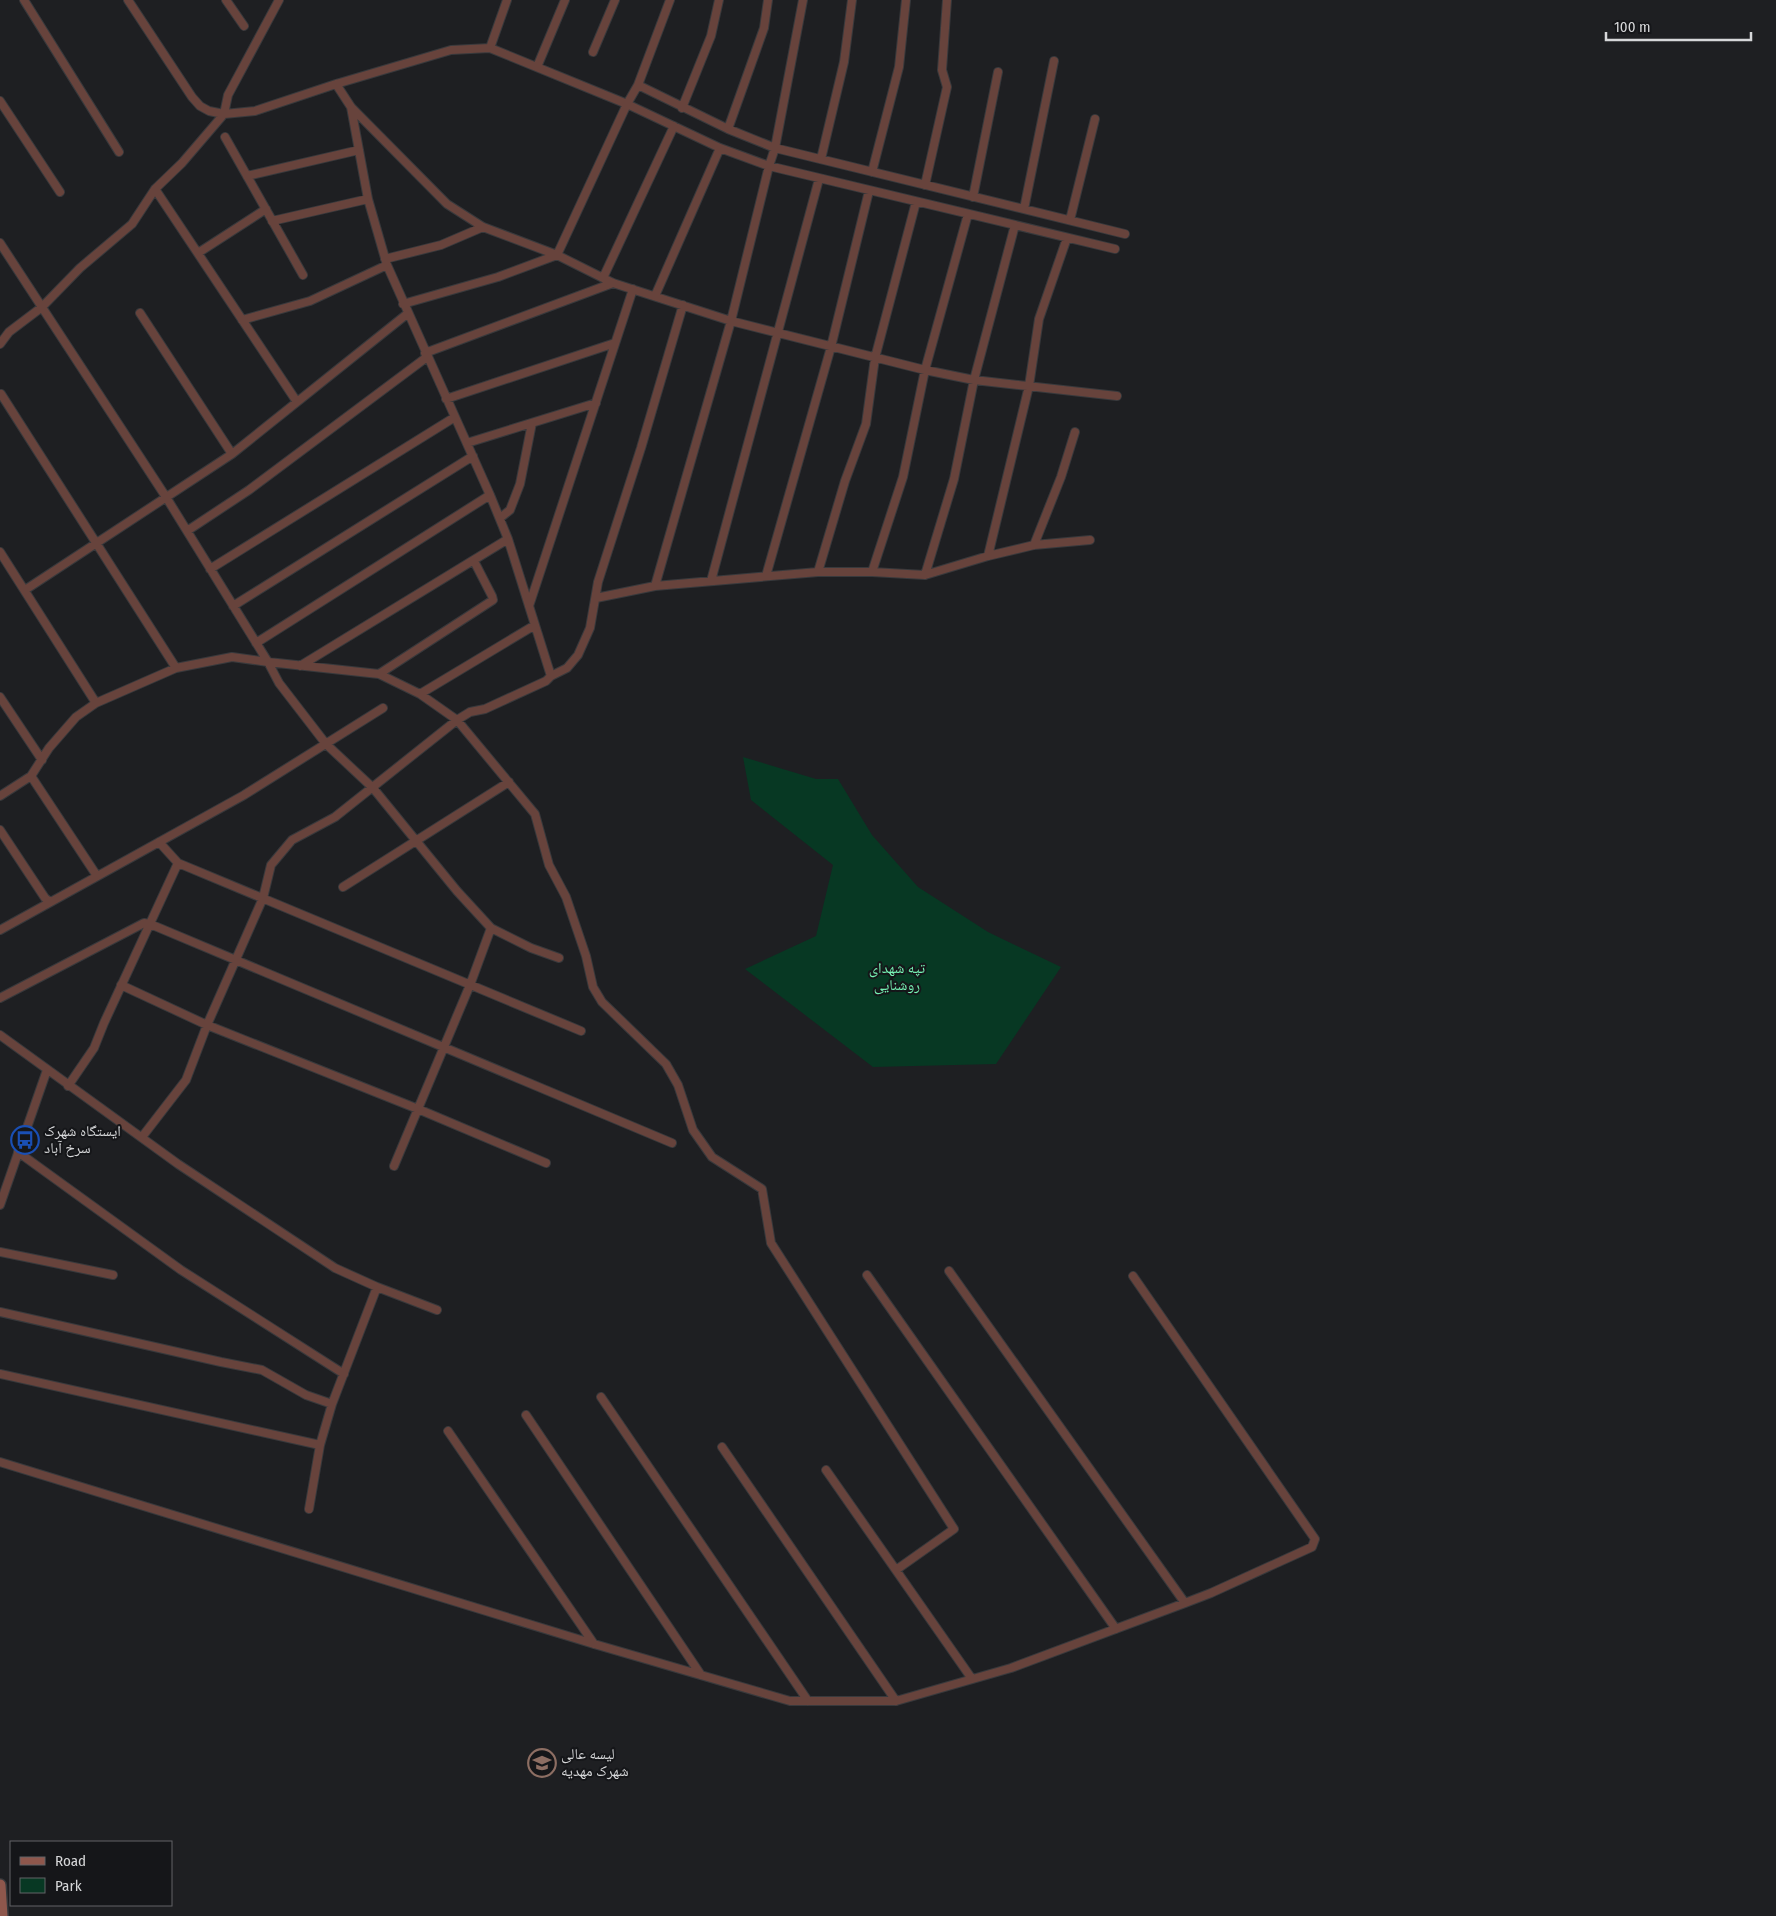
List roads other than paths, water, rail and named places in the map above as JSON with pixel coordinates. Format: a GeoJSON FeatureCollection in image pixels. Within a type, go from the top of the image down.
{"type":"FeatureCollection","features":[{"type":"Feature","properties":{"kind":"main road"},"geometry":{"type":"LineString","coordinates":[[0,1885],[2,1916]]}},
{"type":"Feature","properties":{"kind":"street"},"geometry":{"type":"LineString","coordinates":[[24,0],[119,152]]}},
{"type":"Feature","properties":{"kind":"street"},"geometry":{"type":"LineString","coordinates":[[128,0],[192,97],[200,106],[209,111],[224,114],[255,111],[336,84],[451,50],[490,48],[627,104],[720,148],[769,166],[1116,249]]}},
{"type":"Feature","properties":{"kind":"street"},"geometry":{"type":"LineString","coordinates":[[226,0],[244,26]]}},
{"type":"Feature","properties":{"kind":"street"},"geometry":{"type":"LineString","coordinates":[[0,344],[9,332],[42,307],[80,268],[132,224],[155,189],[182,163],[224,114],[228,95],[279,0]]}},
{"type":"Feature","properties":{"kind":"street"},"geometry":{"type":"LineString","coordinates":[[490,48],[507,0]]}},
{"type":"Feature","properties":{"kind":"street"},"geometry":{"type":"LineString","coordinates":[[536,67],[564,0]]}},
{"type":"Feature","properties":{"kind":"street"},"geometry":{"type":"LineString","coordinates":[[593,52],[615,0]]}},
{"type":"Feature","properties":{"kind":"street"},"geometry":{"type":"LineString","coordinates":[[403,304],[498,277],[557,255],[627,104],[638,85],[670,0]]}},
{"type":"Feature","properties":{"kind":"street"},"geometry":{"type":"LineString","coordinates":[[682,108],[711,36],[719,0]]}},
{"type":"Feature","properties":{"kind":"street"},"geometry":{"type":"LineString","coordinates":[[728,129],[764,28],[768,0]]}},
{"type":"Feature","properties":{"kind":"street"},"geometry":{"type":"LineString","coordinates":[[655,586],[731,321],[775,148],[803,0]]}},
{"type":"Feature","properties":{"kind":"street"},"geometry":{"type":"LineString","coordinates":[[821,159],[844,62],[852,0]]}},
{"type":"Feature","properties":{"kind":"street"},"geometry":{"type":"LineString","coordinates":[[872,172],[898,67],[906,0]]}},
{"type":"Feature","properties":{"kind":"street"},"geometry":{"type":"LineString","coordinates":[[925,185],[946,87],[942,70],[948,0]]}},
{"type":"Feature","properties":{"kind":"street"},"geometry":{"type":"LineString","coordinates":[[1024,209],[1054,61]]}},
{"type":"Feature","properties":{"kind":"street"},"geometry":{"type":"LineString","coordinates":[[973,197],[998,72]]}},
{"type":"Feature","properties":{"kind":"street"},"geometry":{"type":"LineString","coordinates":[[336,84],[352,107],[446,204],[483,227],[557,255],[613,283],[731,321],[924,370],[974,380],[1117,396]]}},
{"type":"Feature","properties":{"kind":"street"},"geometry":{"type":"LineString","coordinates":[[638,85],[682,108],[775,148],[1125,234]]}},
{"type":"Feature","properties":{"kind":"street"},"geometry":{"type":"LineString","coordinates":[[0,101],[60,192]]}},
{"type":"Feature","properties":{"kind":"street"},"geometry":{"type":"LineString","coordinates":[[352,107],[368,199],[386,262],[407,314],[500,518],[530,606],[551,676]]}},
{"type":"Feature","properties":{"kind":"street"},"geometry":{"type":"LineString","coordinates":[[1070,220],[1095,119]]}},
{"type":"Feature","properties":{"kind":"street"},"geometry":{"type":"LineString","coordinates":[[603,278],[674,126]]}},
{"type":"Feature","properties":{"kind":"street"},"geometry":{"type":"LineString","coordinates":[[225,138],[303,275]]}},
{"type":"Feature","properties":{"kind":"street"},"geometry":{"type":"LineString","coordinates":[[655,296],[720,148]]}},
{"type":"Feature","properties":{"kind":"street"},"geometry":{"type":"LineString","coordinates":[[247,176],[359,150]]}},
{"type":"Feature","properties":{"kind":"street"},"geometry":{"type":"LineString","coordinates":[[711,581],[820,179]]}},
{"type":"Feature","properties":{"kind":"street"},"geometry":{"type":"LineString","coordinates":[[155,189],[297,402]]}},
{"type":"Feature","properties":{"kind":"street"},"geometry":{"type":"LineString","coordinates":[[766,576],[831,347],[869,191]]}},
{"type":"Feature","properties":{"kind":"street"},"geometry":{"type":"LineString","coordinates":[[272,221],[368,199]]}},
{"type":"Feature","properties":{"kind":"street"},"geometry":{"type":"LineString","coordinates":[[818,572],[845,481],[866,424],[875,358],[916,202]]}},
{"type":"Feature","properties":{"kind":"street"},"geometry":{"type":"LineString","coordinates":[[198,253],[266,209]]}},
{"type":"Feature","properties":{"kind":"street"},"geometry":{"type":"LineString","coordinates":[[872,572],[903,477],[924,370],[968,214]]}},
{"type":"Feature","properties":{"kind":"street"},"geometry":{"type":"LineString","coordinates":[[925,575],[954,479],[974,380],[1015,225]]}},
{"type":"Feature","properties":{"kind":"street"},"geometry":{"type":"LineString","coordinates":[[242,320],[310,301],[386,262],[441,245],[483,227]]}},
{"type":"Feature","properties":{"kind":"street"},"geometry":{"type":"LineString","coordinates":[[988,556],[1029,386],[1039,319],[1067,238]]}},
{"type":"Feature","properties":{"kind":"street"},"geometry":{"type":"LineString","coordinates":[[0,242],[166,497],[268,662],[279,683],[326,744],[373,788],[457,892],[491,928],[531,948],[559,958]]}},
{"type":"Feature","properties":{"kind":"street"},"geometry":{"type":"LineString","coordinates":[[187,531],[249,490],[426,356],[613,283]]}},
{"type":"Feature","properties":{"kind":"street"},"geometry":{"type":"LineString","coordinates":[[530,606],[633,289]]}},
{"type":"Feature","properties":{"kind":"street"},"geometry":{"type":"LineString","coordinates":[[142,1137],[186,1080],[207,1025],[263,898],[272,865],[292,840],[335,817],[457,720],[470,712],[485,709],[546,681],[566,668],[578,655],[590,628],[598,582],[641,448],[683,305]]}},
{"type":"Feature","properties":{"kind":"street"},"geometry":{"type":"LineString","coordinates":[[140,313],[232,454]]}},
{"type":"Feature","properties":{"kind":"street"},"geometry":{"type":"LineString","coordinates":[[24,590],[232,454],[407,314]]}},
{"type":"Feature","properties":{"kind":"street"},"geometry":{"type":"LineString","coordinates":[[446,399],[615,343]]}},
{"type":"Feature","properties":{"kind":"street"},"geometry":{"type":"LineString","coordinates":[[1,394],[176,668]]}},
{"type":"Feature","properties":{"kind":"street"},"geometry":{"type":"LineString","coordinates":[[467,443],[596,403]]}},
{"type":"Feature","properties":{"kind":"street"},"geometry":{"type":"LineString","coordinates":[[210,569],[455,417]]}},
{"type":"Feature","properties":{"kind":"street"},"geometry":{"type":"LineString","coordinates":[[500,518],[510,510],[520,484],[532,423]]}},
{"type":"Feature","properties":{"kind":"street"},"geometry":{"type":"LineString","coordinates":[[1034,545],[1061,477],[1075,432]]}},
{"type":"Feature","properties":{"kind":"street"},"geometry":{"type":"LineString","coordinates":[[233,606],[473,456]]}},
{"type":"Feature","properties":{"kind":"street"},"geometry":{"type":"LineString","coordinates":[[256,643],[490,495]]}},
{"type":"Feature","properties":{"kind":"street"},"geometry":{"type":"LineString","coordinates":[[300,666],[508,540]]}},
{"type":"Feature","properties":{"kind":"street"},"geometry":{"type":"LineString","coordinates":[[596,598],[655,586],[818,572],[872,572],[925,575],[988,556],[1034,545],[1090,540]]}},
{"type":"Feature","properties":{"kind":"street"},"geometry":{"type":"LineString","coordinates":[[0,552],[96,703]]}},
{"type":"Feature","properties":{"kind":"street"},"geometry":{"type":"LineString","coordinates":[[379,674],[493,600],[474,560]]}},
{"type":"Feature","properties":{"kind":"street"},"geometry":{"type":"LineString","coordinates":[[420,694],[535,625]]}},
{"type":"Feature","properties":{"kind":"street"},"geometry":{"type":"LineString","coordinates":[[0,796],[31,776],[50,748],[76,717],[96,703],[176,668],[232,657],[379,674],[420,694],[457,720],[535,814],[549,865],[566,897],[586,956],[593,987],[602,1002],[666,1064],[678,1085],[693,1130],[712,1157],[762,1189],[771,1243],[954,1529],[896,1570]]}},
{"type":"Feature","properties":{"kind":"street"},"geometry":{"type":"LineString","coordinates":[[0,697],[42,760]]}},
{"type":"Feature","properties":{"kind":"street"},"geometry":{"type":"LineString","coordinates":[[0,930],[244,795],[383,708]]}},
{"type":"Feature","properties":{"kind":"street"},"geometry":{"type":"LineString","coordinates":[[31,776],[97,876]]}},
{"type":"Feature","properties":{"kind":"street"},"geometry":{"type":"LineString","coordinates":[[344,887],[509,782]]}},
{"type":"Feature","properties":{"kind":"street"},"geometry":{"type":"LineString","coordinates":[[0,830],[44,898],[50,902]]}},
{"type":"Feature","properties":{"kind":"street"},"geometry":{"type":"LineString","coordinates":[[159,842],[178,863],[581,1031]]}},
{"type":"Feature","properties":{"kind":"street"},"geometry":{"type":"LineString","coordinates":[[68,1086],[94,1048],[178,863]]}},
{"type":"Feature","properties":{"kind":"street"},"geometry":{"type":"LineString","coordinates":[[0,998],[144,923],[150,924],[672,1143]]}},
{"type":"Feature","properties":{"kind":"street"},"geometry":{"type":"LineString","coordinates":[[394,1166],[470,985],[491,928]]}},
{"type":"Feature","properties":{"kind":"street"},"geometry":{"type":"LineString","coordinates":[[122,985],[207,1025],[418,1108],[546,1163]]}},
{"type":"Feature","properties":{"kind":"street"},"geometry":{"type":"LineString","coordinates":[[0,1035],[178,1164],[335,1268],[377,1287],[437,1310]]}},
{"type":"Feature","properties":{"kind":"street"},"geometry":{"type":"LineString","coordinates":[[0,1205],[47,1070]]}},
{"type":"Feature","properties":{"kind":"street"},"geometry":{"type":"LineString","coordinates":[[18,1152],[182,1270],[344,1374]]}},
{"type":"Feature","properties":{"kind":"street"},"geometry":{"type":"LineString","coordinates":[[0,1252],[113,1275]]}},
{"type":"Feature","properties":{"kind":"street"},"geometry":{"type":"LineString","coordinates":[[949,1271],[1185,1603]]}},
{"type":"Feature","properties":{"kind":"street"},"geometry":{"type":"LineString","coordinates":[[867,1275],[1116,1629]]}},
{"type":"Feature","properties":{"kind":"street"},"geometry":{"type":"LineString","coordinates":[[0,1462],[594,1644],[790,1701],[896,1701],[1011,1668],[1211,1593],[1312,1547],[1315,1538],[1133,1276]]}},
{"type":"Feature","properties":{"kind":"street"},"geometry":{"type":"LineString","coordinates":[[309,1509],[320,1445],[332,1404],[377,1287]]}},
{"type":"Feature","properties":{"kind":"street"},"geometry":{"type":"LineString","coordinates":[[0,1312],[262,1370],[306,1395],[332,1404]]}},
{"type":"Feature","properties":{"kind":"street"},"geometry":{"type":"LineString","coordinates":[[0,1374],[320,1445]]}},
{"type":"Feature","properties":{"kind":"street"},"geometry":{"type":"LineString","coordinates":[[601,1397],[808,1701]]}},
{"type":"Feature","properties":{"kind":"street"},"geometry":{"type":"LineString","coordinates":[[526,1416],[701,1675]]}},
{"type":"Feature","properties":{"kind":"street"},"geometry":{"type":"LineString","coordinates":[[448,1431],[594,1644]]}},
{"type":"Feature","properties":{"kind":"street"},"geometry":{"type":"LineString","coordinates":[[722,1447],[896,1701]]}},
{"type":"Feature","properties":{"kind":"street"},"geometry":{"type":"LineString","coordinates":[[826,1470],[972,1679]]}},
{"type":"Feature","properties":{"kind":"place","name":"ایستگاه شهرک سرخ آباد"},"geometry":{"type":"Point","coordinates":[25,1140]}},
{"type":"Feature","properties":{"kind":"place","name":"لیسه عالی شهرک مهدیه"},"geometry":{"type":"Point","coordinates":[542,1763]}},
{"type":"Feature","properties":{"kind":"park label","name":"تپه شهدای روشنایی"},"geometry":{"type":"Point","coordinates":[897,976]}}]}
